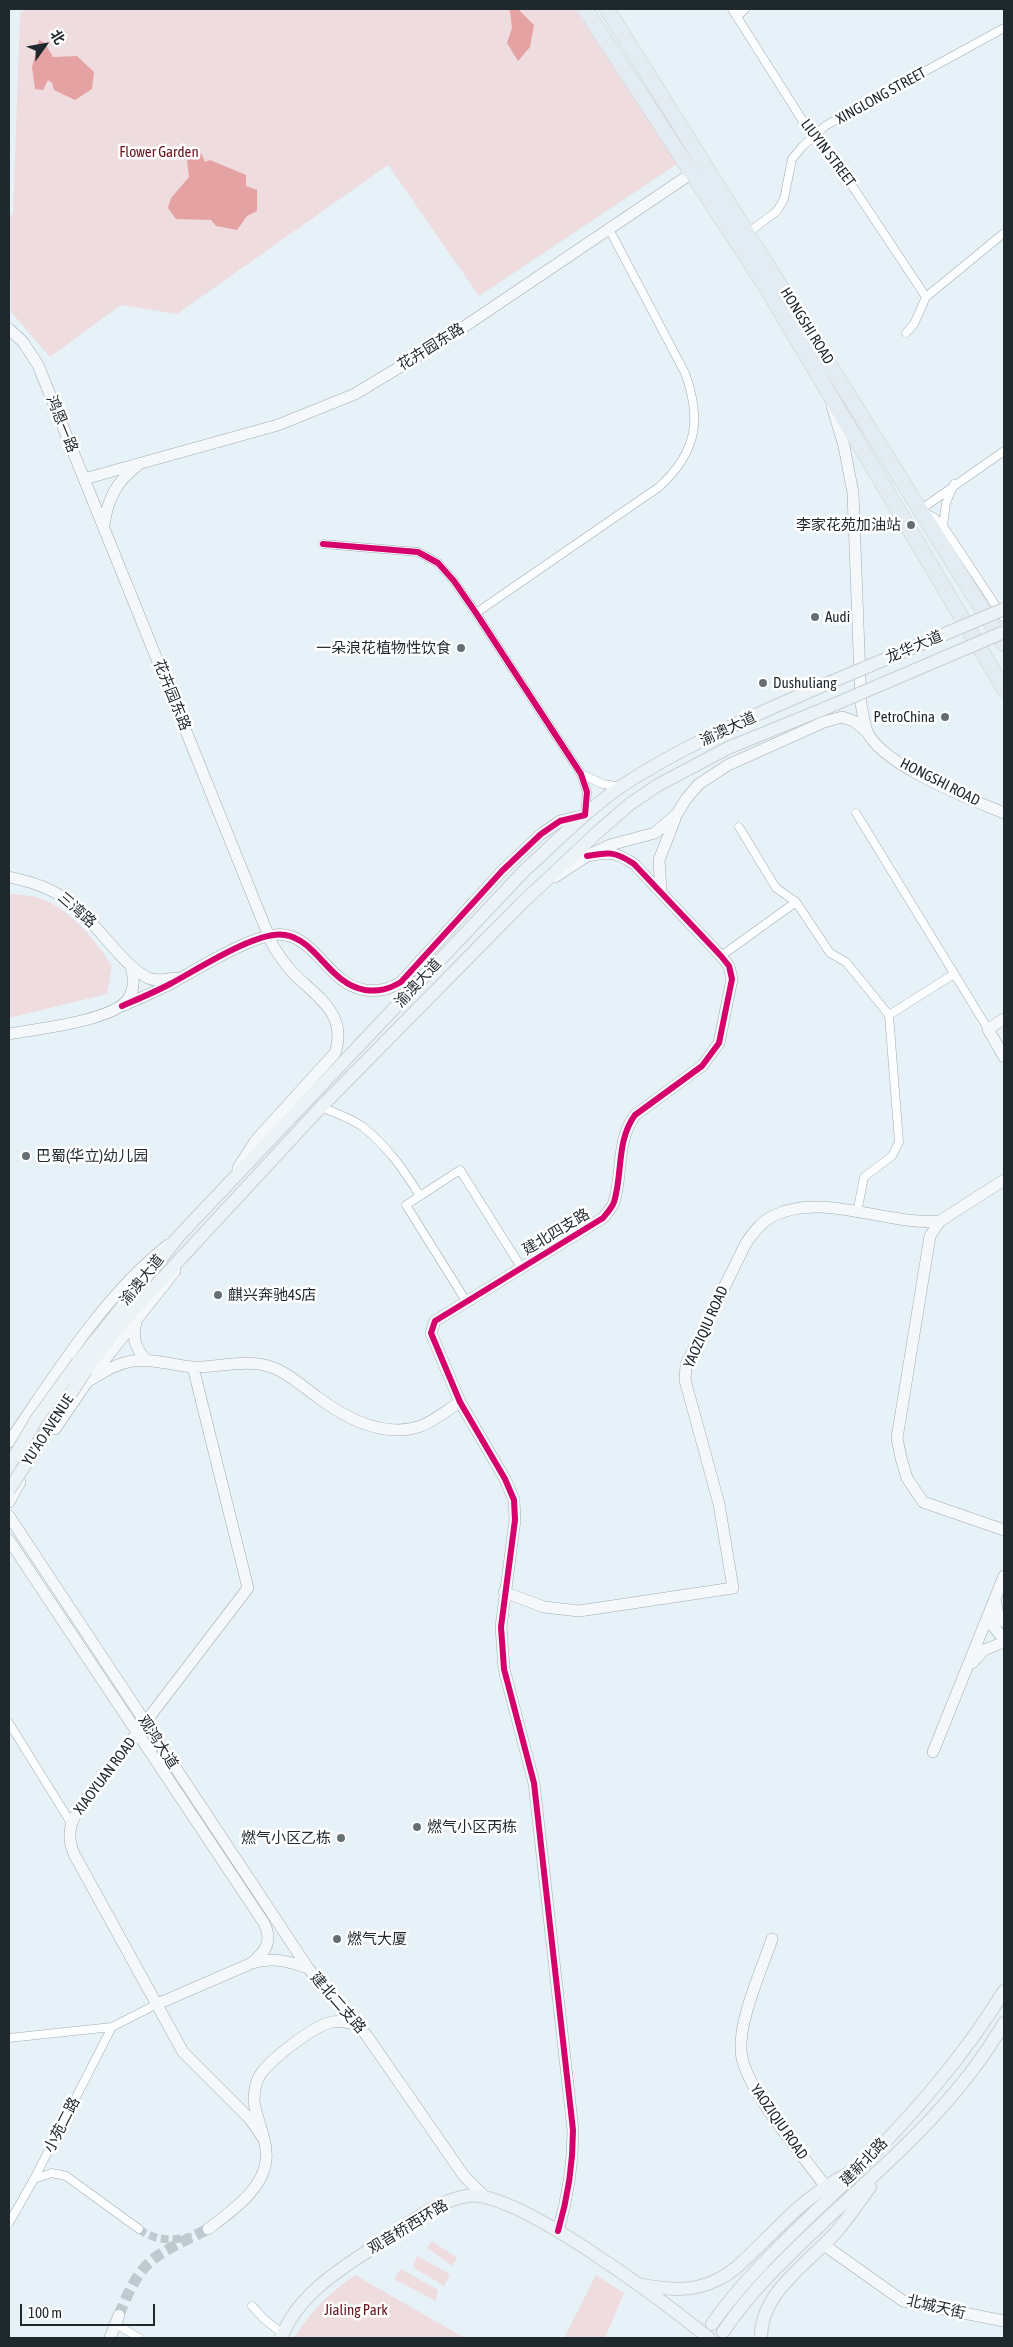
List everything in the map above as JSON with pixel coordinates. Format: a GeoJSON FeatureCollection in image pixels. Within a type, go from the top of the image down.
{"type":"FeatureCollection","features":[{"type":"Feature","properties":{"kind":"highway","name":"HONGSHI ROAD"},"geometry":{"type":"LineString","coordinates":[[585,9],[766,287],[1004,689]]}},
{"type":"Feature","properties":{"kind":"highway","name":"HONGSHI ROAD"},"geometry":{"type":"LineString","coordinates":[[607,9],[749,232],[1004,644]]}},
{"type":"Feature","properties":{"kind":"main road","name":"龙华大道"},"geometry":{"type":"LineString","coordinates":[[824,685],[1004,609]]}},
{"type":"Feature","properties":{"kind":"main road","name":"龙华大道"},"geometry":{"type":"LineString","coordinates":[[826,708],[1004,632]]}},
{"type":"Feature","properties":{"kind":"main road","name":"渝澳大道"},"geometry":{"type":"LineString","coordinates":[[84,1372],[179,1236],[526,870],[585,815],[622,786],[650,768],[721,730],[824,685]]}},
{"type":"Feature","properties":{"kind":"main road","name":"渝澳大道"},"geometry":{"type":"LineString","coordinates":[[84,1372],[115,1332],[321,1107],[541,886],[630,804],[658,785],[728,748],[826,708]]}},
{"type":"Feature","properties":{"kind":"main road","name":"YU'AO AVENUE"},"geometry":{"type":"LineString","coordinates":[[9,1466],[36,1420],[84,1372]]}},
{"type":"Feature","properties":{"kind":"main road","name":"YU'AO AVENUE"},"geometry":{"type":"LineString","coordinates":[[9,1490],[84,1372]]}},
{"type":"Feature","properties":{"kind":"main road","name":"建新北路"},"geometry":{"type":"LineString","coordinates":[[712,2324],[746,2280],[858,2169],[952,2068],[1004,1991]]}},
{"type":"Feature","properties":{"kind":"main road","name":"建新北路"},"geometry":{"type":"LineString","coordinates":[[723,2332],[755,2288],[886,2165],[945,2104],[967,2078],[1004,2023]]}},
{"type":"Feature","properties":{"kind":"main road"},"geometry":{"type":"LineString","coordinates":[[761,2338],[762,2322],[773,2298],[848,2217],[886,2165]]}},
{"type":"Feature","properties":{"kind":"main road"},"geometry":{"type":"LineString","coordinates":[[637,2284],[666,2290],[686,2290],[718,2280],[735,2269],[790,2214],[825,2186],[858,2169]]}},
{"type":"Feature","properties":{"kind":"main road"},"geometry":{"type":"LineString","coordinates":[[483,2195],[544,2222],[637,2284],[708,2338]]}},
{"type":"Feature","properties":{"kind":"main road","name":"观音桥西环路"},"geometry":{"type":"LineString","coordinates":[[282,2336],[298,2310],[317,2287],[343,2267],[439,2206],[468,2196],[483,2195]]}},
{"type":"Feature","properties":{"kind":"street","name":"LIUYIN STREET"},"geometry":{"type":"LineString","coordinates":[[732,9],[813,137],[836,160],[926,297]]}},
{"type":"Feature","properties":{"kind":"street"},"geometry":{"type":"LineString","coordinates":[[737,17],[745,9]]}},
{"type":"Feature","properties":{"kind":"street","name":"XINGLONG STREET"},"geometry":{"type":"LineString","coordinates":[[749,232],[777,211],[784,200],[792,159],[825,126],[1004,28]]}},
{"type":"Feature","properties":{"kind":"street","name":"花卉园东路"},"geometry":{"type":"LineString","coordinates":[[84,480],[278,425],[356,394],[446,339],[692,173]]}},
{"type":"Feature","properties":{"kind":"street"},"geometry":{"type":"LineString","coordinates":[[476,614],[659,487],[676,472],[687,453],[696,417],[694,397],[685,373],[609,229]]}},
{"type":"Feature","properties":{"kind":"street"},"geometry":{"type":"LineString","coordinates":[[906,333],[917,320],[926,297],[1004,233]]}},
{"type":"Feature","properties":{"kind":"street","name":"鸿恩一路"},"geometry":{"type":"LineString","coordinates":[[9,329],[23,342],[38,364],[104,526]]}},
{"type":"Feature","properties":{"kind":"street","name":"HONGSHI ROAD"},"geometry":{"type":"LineString","coordinates":[[828,394],[844,446],[853,494],[859,678],[861,704],[867,732],[876,744],[901,765],[1004,813]]}},
{"type":"Feature","properties":{"kind":"street"},"geometry":{"type":"LineString","coordinates":[[1004,452],[954,484],[920,510],[935,518],[943,526],[1004,618]]}},
{"type":"Feature","properties":{"kind":"street","name":"花卉园东路"},"geometry":{"type":"LineString","coordinates":[[142,462],[128,473],[113,491],[106,509],[104,526],[269,936],[284,962],[325,1004],[338,1027],[339,1040],[335,1053],[256,1140],[229,1183]]}},
{"type":"Feature","properties":{"kind":"street"},"geometry":{"type":"LineString","coordinates":[[943,526],[946,503],[954,484]]}},
{"type":"Feature","properties":{"kind":"street"},"geometry":{"type":"LineString","coordinates":[[9,1034],[71,1024],[122,1006],[152,993],[234,949],[269,936],[287,935],[304,944],[348,986],[369,990],[391,988],[401,982],[502,871],[541,834],[560,821],[585,815],[587,792],[581,774],[454,581],[438,563],[418,552],[323,544]]}},
{"type":"Feature","properties":{"kind":"street"},"geometry":{"type":"LineString","coordinates":[[662,892],[659,860],[677,814],[686,799],[699,784],[728,765],[824,722],[842,717],[854,720],[867,732]]}},
{"type":"Feature","properties":{"kind":"street"},"geometry":{"type":"LineString","coordinates":[[581,774],[603,784],[622,786]]}},
{"type":"Feature","properties":{"kind":"street"},"geometry":{"type":"LineString","coordinates":[[856,813],[1004,1057]]}},
{"type":"Feature","properties":{"kind":"street"},"geometry":{"type":"LineString","coordinates":[[541,886],[587,856],[626,840],[655,833],[677,814]]}},
{"type":"Feature","properties":{"kind":"street"},"geometry":{"type":"LineString","coordinates":[[739,827],[776,888],[796,902],[830,953],[846,962],[889,1016],[900,1133],[899,1142],[892,1156],[864,1177],[857,1213]]}},
{"type":"Feature","properties":{"kind":"street","name":"建北四支路"},"geometry":{"type":"LineString","coordinates":[[558,2232],[568,2197],[573,2163],[573,2130],[534,1783],[504,1669],[501,1627],[504,1592],[515,1520],[514,1500],[505,1479],[460,1402],[430,1333],[435,1321],[603,1218],[614,1204],[622,1142],[627,1126],[635,1115],[702,1066],[712,1056],[719,1043],[732,979],[728,966],[721,956],[634,864],[617,854],[608,852],[587,856]]}},
{"type":"Feature","properties":{"kind":"street","name":"三湾路"},"geometry":{"type":"LineString","coordinates":[[9,877],[39,884],[59,894],[93,924],[131,966],[149,978],[156,980],[181,977]]}},
{"type":"Feature","properties":{"kind":"street"},"geometry":{"type":"LineString","coordinates":[[721,956],[796,902]]}},
{"type":"Feature","properties":{"kind":"street"},"geometry":{"type":"LineString","coordinates":[[122,1006],[131,994],[134,983],[131,966]]}},
{"type":"Feature","properties":{"kind":"street"},"geometry":{"type":"LineString","coordinates":[[889,1016],[954,974]]}},
{"type":"Feature","properties":{"kind":"street"},"geometry":{"type":"LineString","coordinates":[[988,1030],[1004,1019]]}},
{"type":"Feature","properties":{"kind":"street"},"geometry":{"type":"LineString","coordinates":[[321,1107],[350,1120],[372,1136],[400,1165],[420,1196]]}},
{"type":"Feature","properties":{"kind":"street"},"geometry":{"type":"LineString","coordinates":[[466,1301],[406,1204],[460,1170],[521,1267]]}},
{"type":"Feature","properties":{"kind":"street"},"geometry":{"type":"LineString","coordinates":[[1004,1180],[940,1221],[930,1236],[897,1438],[907,1478],[923,1502],[1004,1530]]}},
{"type":"Feature","properties":{"kind":"street","name":"YAOZIQIU ROAD"},"geometry":{"type":"LineString","coordinates":[[504,1592],[544,1607],[580,1611],[733,1588],[719,1504],[685,1380],[686,1365],[746,1242],[758,1227],[773,1216],[793,1209],[816,1206],[910,1222],[940,1221]]}},
{"type":"Feature","properties":{"kind":"street"},"geometry":{"type":"LineString","coordinates":[[910,1222],[919,1229],[928,1248]]}},
{"type":"Feature","properties":{"kind":"street"},"geometry":{"type":"LineString","coordinates":[[9,1443],[69,1355],[118,1294],[148,1260],[179,1236]]}},
{"type":"Feature","properties":{"kind":"street"},"geometry":{"type":"LineString","coordinates":[[9,1502],[84,1372],[137,1319],[166,1285],[190,1249]]}},
{"type":"Feature","properties":{"kind":"street"},"geometry":{"type":"LineString","coordinates":[[137,1319],[133,1335],[135,1343],[147,1361]]}},
{"type":"Feature","properties":{"kind":"street"},"geometry":{"type":"LineString","coordinates":[[84,1372],[121,1364],[147,1361],[193,1367],[252,1363],[272,1367],[333,1409],[356,1421],[380,1428],[402,1430],[422,1425],[460,1402]]}},
{"type":"Feature","properties":{"kind":"street","name":"XIAOYUAN ROAD"},"geometry":{"type":"LineString","coordinates":[[193,1367],[248,1588],[79,1809],[72,1823],[70,1838],[74,1854],[155,2005],[187,2057],[250,2119],[264,2138]]}},
{"type":"Feature","properties":{"kind":"street"},"geometry":{"type":"LineString","coordinates":[[9,1452],[15,1460],[20,1462],[27,1462],[34,1458]]}},
{"type":"Feature","properties":{"kind":"street","name":"观鸿大道"},"geometry":{"type":"LineString","coordinates":[[9,1516],[308,1968]]}},
{"type":"Feature","properties":{"kind":"street","name":"观鸿大道"},"geometry":{"type":"LineString","coordinates":[[9,1540],[264,1923],[268,1931],[267,1947],[252,1963]]}},
{"type":"Feature","properties":{"kind":"street"},"geometry":{"type":"LineString","coordinates":[[933,1752],[1004,1576]]}},
{"type":"Feature","properties":{"kind":"street"},"geometry":{"type":"LineString","coordinates":[[995,1598],[998,1615],[1004,1622]]}},
{"type":"Feature","properties":{"kind":"street"},"geometry":{"type":"LineString","coordinates":[[966,1670],[984,1650],[1004,1640],[987,1618]]}},
{"type":"Feature","properties":{"kind":"street"},"geometry":{"type":"LineString","coordinates":[[9,1723],[72,1823]]}},
{"type":"Feature","properties":{"kind":"street","name":"YAOZIQIU ROAD"},"geometry":{"type":"LineString","coordinates":[[772,1939],[744,2021],[740,2049],[744,2071],[758,2094],[825,2186]]}},
{"type":"Feature","properties":{"kind":"street","name":"建北二支路"},"geometry":{"type":"LineString","coordinates":[[9,2038],[112,2027],[155,2005],[252,1963],[275,1959],[308,1968],[358,2026],[464,2176],[483,2195]]}},
{"type":"Feature","properties":{"kind":"street"},"geometry":{"type":"LineString","coordinates":[[208,2228],[237,2206],[257,2183],[262,2174],[266,2157],[264,2138],[255,2109],[254,2094],[259,2076],[310,2032],[321,2025],[342,2021],[358,2026]]}},
{"type":"Feature","properties":{"kind":"street","name":"小苑二路"},"geometry":{"type":"LineString","coordinates":[[9,2223],[34,2179],[112,2027]]}},
{"type":"Feature","properties":{"kind":"street"},"geometry":{"type":"LineString","coordinates":[[34,2179],[52,2173],[66,2176],[139,2229]]}},
{"type":"Feature","properties":{"kind":"street","name":"北城天街"},"geometry":{"type":"LineString","coordinates":[[824,2245],[904,2301],[1004,2321]]}},
{"type":"Feature","properties":{"kind":"street"},"geometry":{"type":"LineString","coordinates":[[252,2306],[282,2336]]}},
{"type":"Feature","properties":{"kind":"street"},"geometry":{"type":"LineString","coordinates":[[110,2338],[118,2319],[139,2338]]}},
{"type":"Feature","properties":{"kind":"green space","name":"Flower Garden"},"geometry":{"type":"Polygon","coordinates":[[[26,9],[575,9],[677,164],[479,296],[388,165],[177,314],[121,305],[50,357],[11,312],[9,213],[13,216],[20,13],[26,9]]]}},
{"type":"Feature","properties":{"kind":"green space"},"geometry":{"type":"Polygon","coordinates":[[[9,894],[18,894],[47,901],[57,906],[84,929],[112,966],[107,994],[9,1018],[9,894]]]}},
{"type":"Feature","properties":{"kind":"green space"},"geometry":{"type":"Polygon","coordinates":[[[432,2241],[457,2258],[452,2266],[427,2248],[432,2241]]]}},
{"type":"Feature","properties":{"kind":"green space"},"geometry":{"type":"Polygon","coordinates":[[[417,2256],[450,2274],[444,2286],[413,2267],[417,2256]]]}},
{"type":"Feature","properties":{"kind":"green space"},"geometry":{"type":"Polygon","coordinates":[[[401,2269],[438,2290],[436,2301],[394,2279],[401,2269]]]}},
{"type":"Feature","properties":{"kind":"green space","name":"Jialing Park"},"geometry":{"type":"Polygon","coordinates":[[[355,2275],[465,2338],[294,2338],[321,2303],[355,2275]]]}},
{"type":"Feature","properties":{"kind":"green space"},"geometry":{"type":"Polygon","coordinates":[[[596,2275],[624,2293],[605,2338],[564,2338],[596,2275]]]}},
{"type":"Feature","properties":{"kind":"shaded area"},"geometry":{"type":"Polygon","coordinates":[[[506,9],[518,9],[534,25],[530,47],[518,61],[507,43],[512,28],[510,11],[506,9]]]}},
{"type":"Feature","properties":{"kind":"shaded area"},"geometry":{"type":"Polygon","coordinates":[[[39,40],[45,43],[53,57],[77,56],[94,72],[92,89],[75,100],[54,90],[52,83],[48,80],[43,90],[35,89],[32,67],[39,40]]]}},
{"type":"Feature","properties":{"kind":"shaded area"},"geometry":{"type":"Polygon","coordinates":[[[192,153],[201,153],[205,162],[210,160],[246,175],[246,186],[257,190],[257,211],[247,216],[237,230],[216,226],[211,220],[176,219],[168,208],[171,198],[189,177],[187,161],[192,153]]]}},
{"type":"Feature","properties":{"kind":"tunnel"},"geometry":{"type":"LineString","coordinates":[[139,2229],[152,2236],[164,2239],[192,2237]]}},
{"type":"Feature","properties":{"kind":"tunnel"},"geometry":{"type":"LineString","coordinates":[[119,2315],[135,2280],[152,2260],[208,2229]]}},
{"type":"Feature","properties":{"kind":"cycle path"},"geometry":{"type":"LineString","coordinates":[[122,1006],[164,987],[243,945],[273,935],[285,935],[306,945],[342,980],[353,986],[375,991],[392,986],[401,982],[502,871],[541,834],[560,821],[585,815],[587,792],[581,774],[476,613],[454,581],[438,563],[418,552],[323,544]]}},
{"type":"Feature","properties":{"kind":"cycle path"},"geometry":{"type":"LineString","coordinates":[[558,2231],[569,2181],[573,2130],[534,1783],[504,1669],[501,1627],[515,1520],[514,1500],[505,1479],[460,1402],[431,1333],[435,1321],[603,1218],[614,1202],[622,1146],[629,1125],[635,1115],[702,1066],[719,1043],[732,979],[729,966],[721,956],[634,864],[622,857],[611,854],[587,856]]}},
{"type":"Feature","properties":{"kind":"place","name":"李家花苑加油站"},"geometry":{"type":"Point","coordinates":[911,525]}},
{"type":"Feature","properties":{"kind":"place","name":"Audi"},"geometry":{"type":"Point","coordinates":[815,617]}},
{"type":"Feature","properties":{"kind":"place","name":"一朵浪花植物性饮食"},"geometry":{"type":"Point","coordinates":[461,648]}},
{"type":"Feature","properties":{"kind":"place","name":"Dushuliang"},"geometry":{"type":"Point","coordinates":[763,683]}},
{"type":"Feature","properties":{"kind":"place","name":"PetroChina"},"geometry":{"type":"Point","coordinates":[945,717]}},
{"type":"Feature","properties":{"kind":"place","name":"巴蜀(华立)幼儿园"},"geometry":{"type":"Point","coordinates":[26,1156]}},
{"type":"Feature","properties":{"kind":"place","name":"麒兴奔驰4S店"},"geometry":{"type":"Point","coordinates":[218,1295]}},
{"type":"Feature","properties":{"kind":"place","name":"燃气小区丙栋"},"geometry":{"type":"Point","coordinates":[417,1827]}},
{"type":"Feature","properties":{"kind":"place","name":"燃气小区乙栋"},"geometry":{"type":"Point","coordinates":[341,1838]}},
{"type":"Feature","properties":{"kind":"place","name":"燃气大厦"},"geometry":{"type":"Point","coordinates":[337,1939]}}]}
